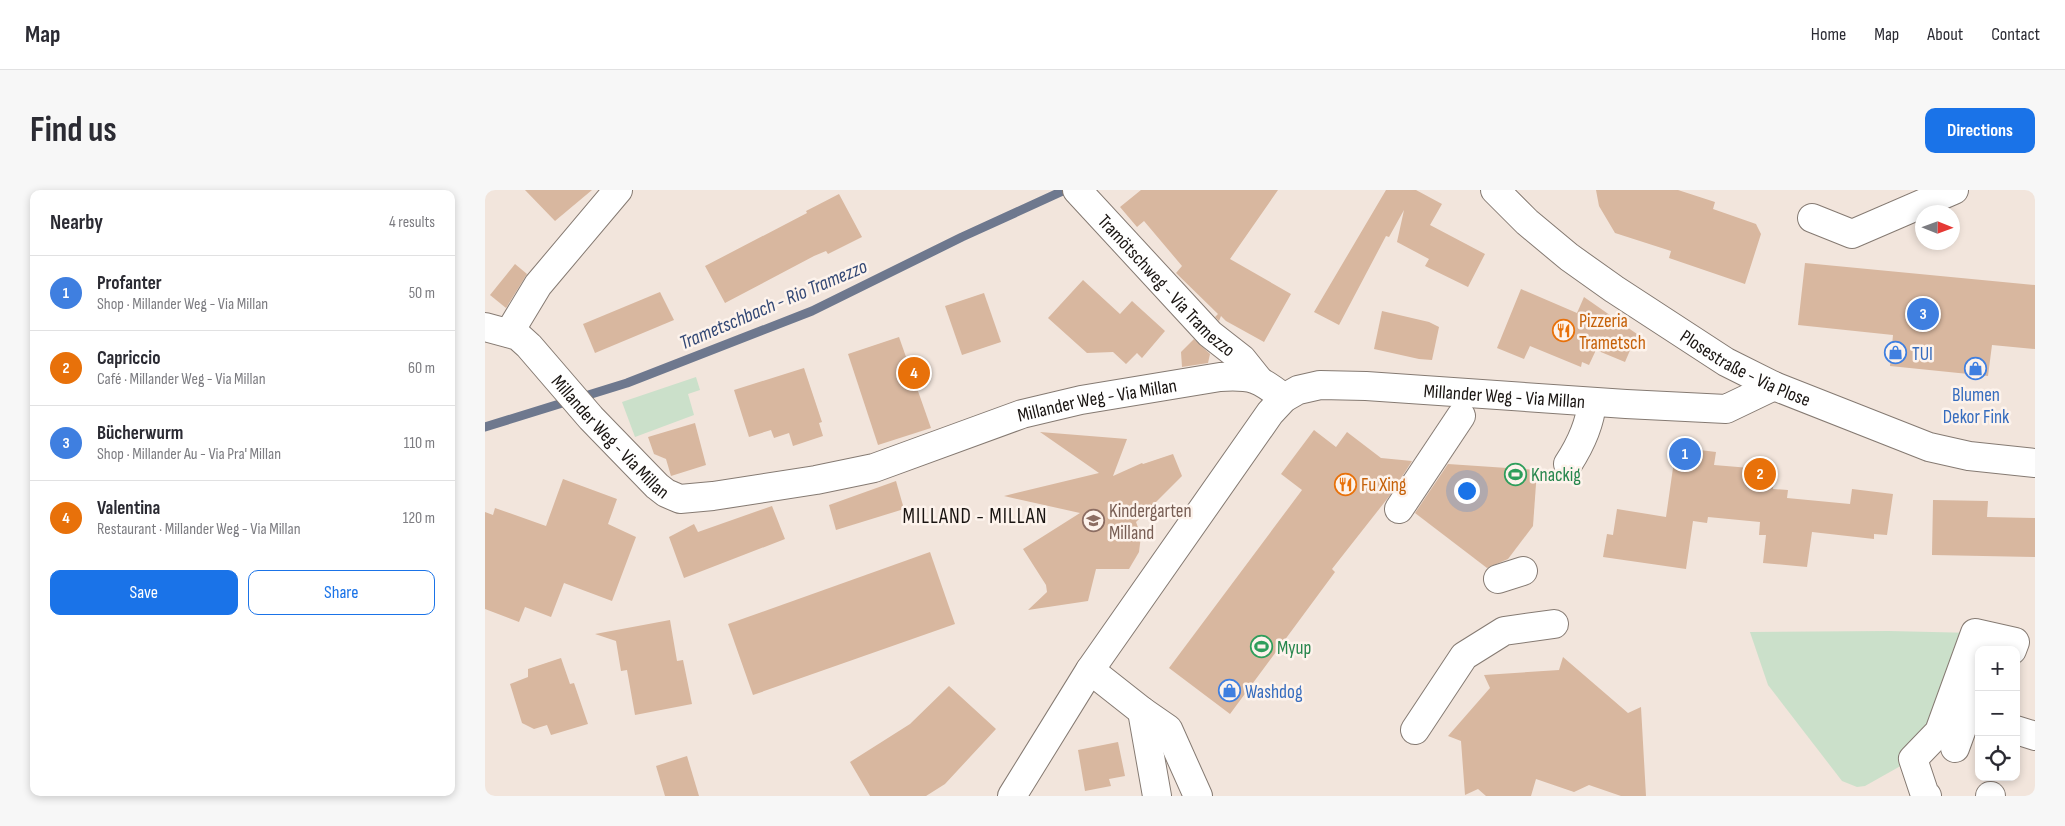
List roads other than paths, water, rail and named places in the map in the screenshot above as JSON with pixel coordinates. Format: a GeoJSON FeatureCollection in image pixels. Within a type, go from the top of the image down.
{"type":"FeatureCollection","features":[{"type":"Feature","properties":{"kind":"street"},"geometry":{"type":"LineString","coordinates":[[497,330],[618,190]]}},
{"type":"Feature","properties":{"kind":"street","name":"Plosestraße - Via Plose"},"geometry":{"type":"LineString","coordinates":[[1495,190],[1527,222],[1569,257],[1614,289],[1727,362],[1774,386],[1929,447],[1969,456],[2035,463]]}},
{"type":"Feature","properties":{"kind":"street"},"geometry":{"type":"LineString","coordinates":[[1812,218],[1852,234],[1954,190]]}},
{"type":"Feature","properties":{"kind":"street","name":"Tramötschweg - Via Tramezzo"},"geometry":{"type":"LineString","coordinates":[[1083,196],[1210,334],[1242,359],[1258,379]]}},
{"type":"Feature","properties":{"kind":"street","name":"Millander Weg - Via Millan"},"geometry":{"type":"LineString","coordinates":[[497,330],[518,336],[529,346],[591,418],[657,486],[666,493],[680,499],[806,482],[874,468],[1022,414],[1081,400],[1220,377],[1242,375],[1258,379],[1284,398],[1298,390],[1320,385],[1366,386],[1592,402],[1726,409],[1774,386]]}},
{"type":"Feature","properties":{"kind":"street"},"geometry":{"type":"LineString","coordinates":[[1013,796],[1090,670],[1270,412],[1284,398]]}},
{"type":"Feature","properties":{"kind":"street"},"geometry":{"type":"LineString","coordinates":[[1568,464],[1578,448],[1591,418],[1592,402]]}},
{"type":"Feature","properties":{"kind":"street"},"geometry":{"type":"LineString","coordinates":[[1399,509],[1461,416]]}},
{"type":"Feature","properties":{"kind":"street"},"geometry":{"type":"LineString","coordinates":[[1415,730],[1464,656],[1504,631],[1554,624]]}},
{"type":"Feature","properties":{"kind":"street"},"geometry":{"type":"LineString","coordinates":[[1927,796],[1925,795],[1913,759],[1939,732],[1975,633],[1999,640]]}},
{"type":"Feature","properties":{"kind":"street"},"geometry":{"type":"LineString","coordinates":[[1090,670],[1141,711],[1168,729],[1198,796]]}},
{"type":"Feature","properties":{"kind":"street"},"geometry":{"type":"LineString","coordinates":[[1955,748],[1976,691]]}},
{"type":"Feature","properties":{"kind":"street"},"geometry":{"type":"LineString","coordinates":[[1141,711],[1157,796]]}},
{"type":"Feature","properties":{"kind":"street"},"geometry":{"type":"LineString","coordinates":[[2020,731],[2035,736]]}},
{"type":"Feature","properties":{"kind":"waterway","name":"Trametschbach - Rio Tramezzo"},"geometry":{"type":"LineString","coordinates":[[485,427],[627,383],[812,311],[962,237],[1065,190]]}},
{"type":"Feature","properties":{"kind":"place","name":"Bücherwurm"},"geometry":{"type":"Point","coordinates":[1923,314]}},
{"type":"Feature","properties":{"kind":"place","name":"Pizzeria Trametsch"},"geometry":{"type":"Point","coordinates":[1563,331]}},
{"type":"Feature","properties":{"kind":"place","name":"TUI"},"geometry":{"type":"Point","coordinates":[1896,353]}},
{"type":"Feature","properties":{"kind":"place","name":"Blumen Dekor Fink"},"geometry":{"type":"Point","coordinates":[1976,368]}},
{"type":"Feature","properties":{"kind":"place","name":"Valentina"},"geometry":{"type":"Point","coordinates":[914,373]}},
{"type":"Feature","properties":{"kind":"place","name":"Profanter"},"geometry":{"type":"Point","coordinates":[1685,454]}},
{"type":"Feature","properties":{"kind":"place","name":"Knackig"},"geometry":{"type":"Point","coordinates":[1515,474]}},
{"type":"Feature","properties":{"kind":"place","name":"Capriccio"},"geometry":{"type":"Point","coordinates":[1760,474]}},
{"type":"Feature","properties":{"kind":"place","name":"Fu Xing"},"geometry":{"type":"Point","coordinates":[1345,484]}},
{"type":"Feature","properties":{"kind":"place","name":"Kindergarten Milland"},"geometry":{"type":"Point","coordinates":[1093,521]}},
{"type":"Feature","properties":{"kind":"place","name":"Myup"},"geometry":{"type":"Point","coordinates":[1261,647]}},
{"type":"Feature","properties":{"kind":"place","name":"Washdog"},"geometry":{"type":"Point","coordinates":[1229,691]}},
{"type":"Feature","properties":{"kind":"district","name":"MILLAND - MILLAN"},"geometry":{"type":"Point","coordinates":[975,516]}}]}
